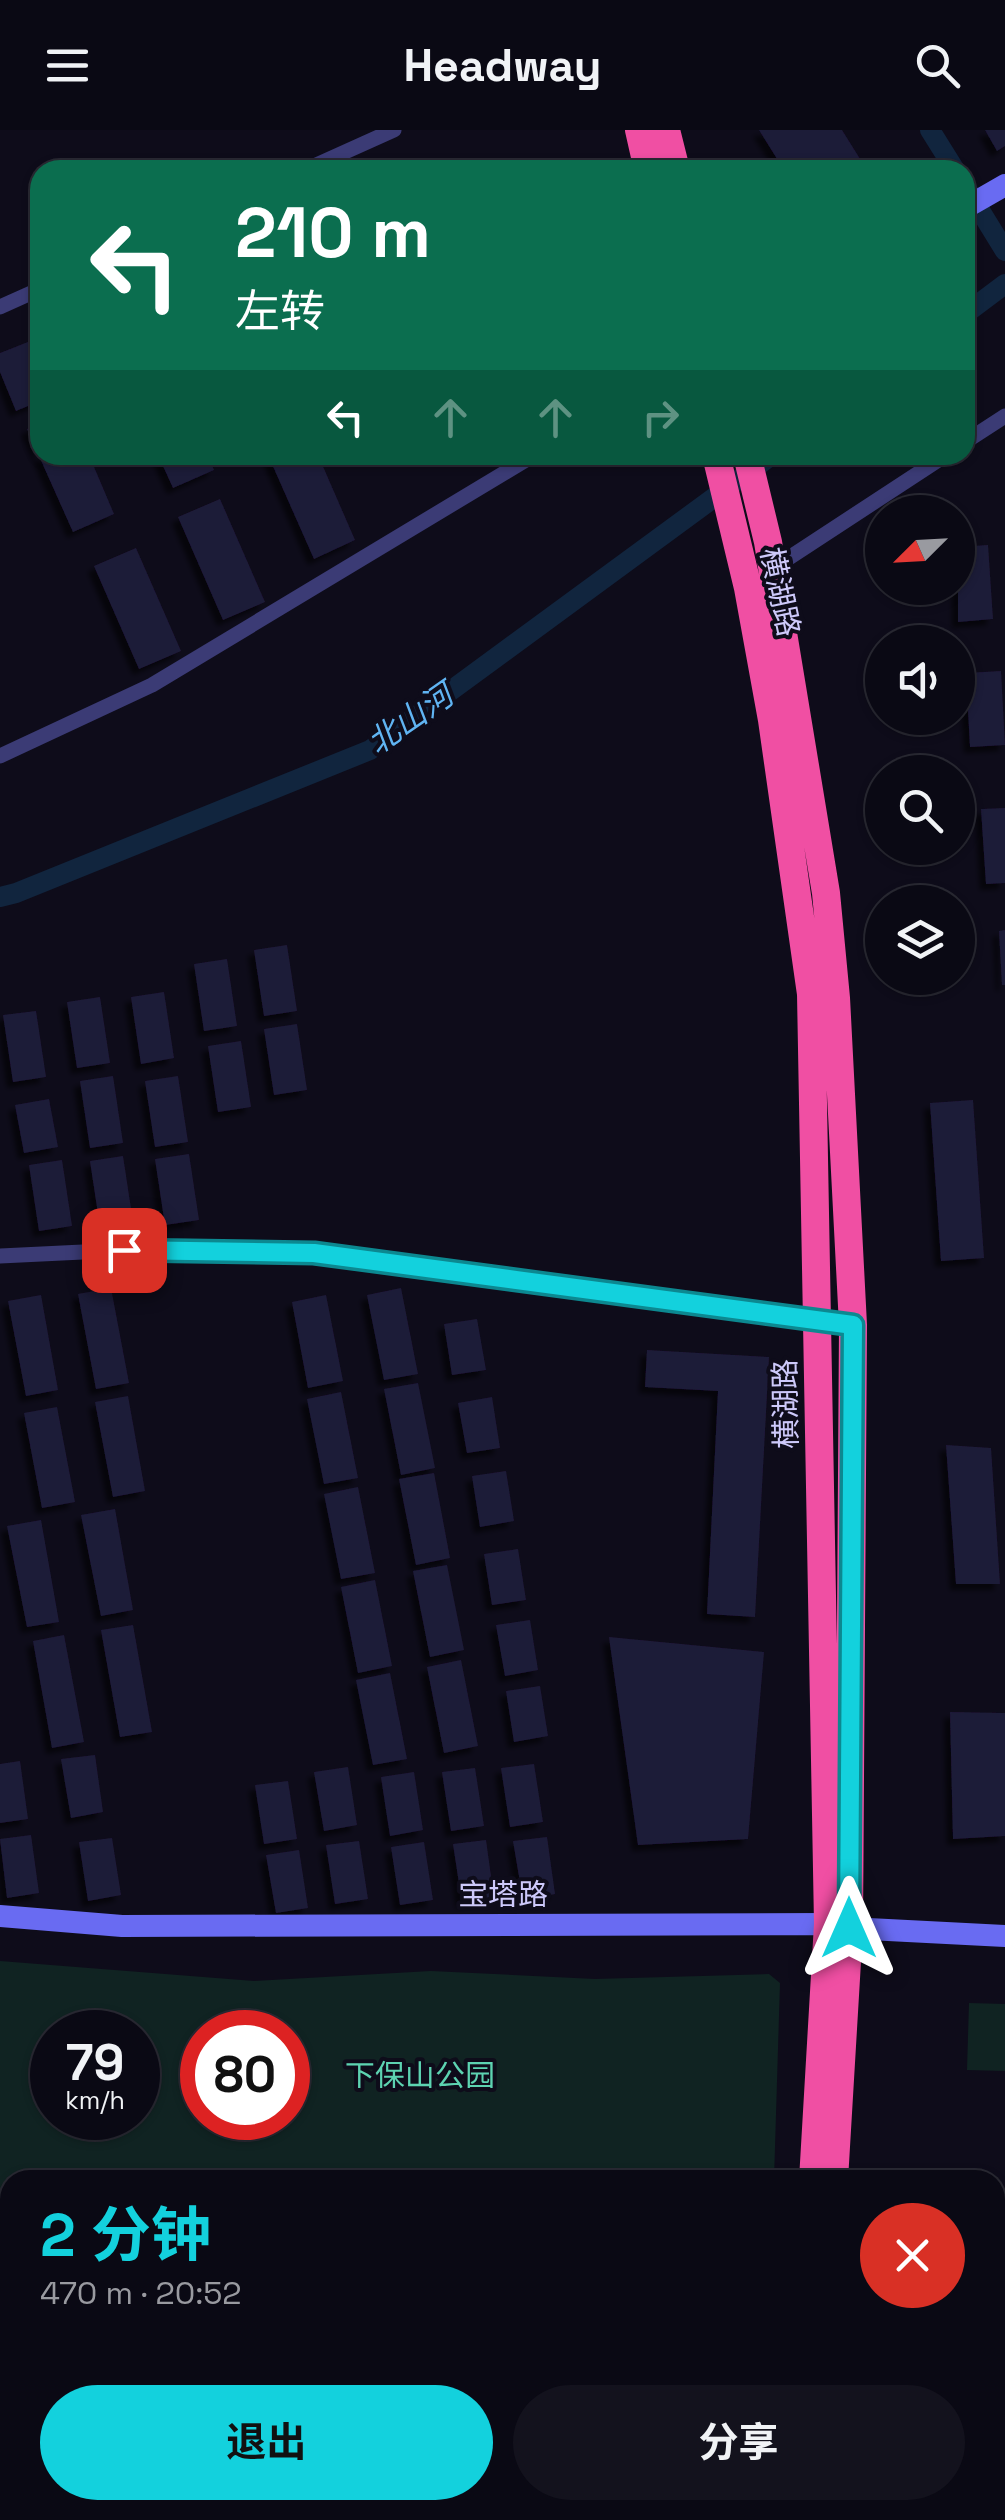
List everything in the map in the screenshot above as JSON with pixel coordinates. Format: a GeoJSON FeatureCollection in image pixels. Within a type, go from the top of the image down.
{"type":"FeatureCollection","features":[{"type":"Feature","properties":{"kind":"highway"},"geometry":{"type":"LineString","coordinates":[[638,130],[646,160]]}},
{"type":"Feature","properties":{"kind":"highway"},"geometry":{"type":"LineString","coordinates":[[666,130],[674,160]]}},
{"type":"Feature","properties":{"kind":"highway","name":"横湖路"},"geometry":{"type":"LineString","coordinates":[[718,465],[748,588],[772,720],[811,994],[817,1321],[838,1926],[814,2170]]}},
{"type":"Feature","properties":{"kind":"highway","name":"横湖路"},"geometry":{"type":"LineString","coordinates":[[749,465],[770,555],[826,893],[836,998],[853,1325],[834,2170]]}},
{"type":"Feature","properties":{"kind":"street"},"geometry":{"type":"LineString","coordinates":[[326,160],[394,130]]}},
{"type":"Feature","properties":{"kind":"street"},"geometry":{"type":"LineString","coordinates":[[975,202],[1005,185]]}},
{"type":"Feature","properties":{"kind":"street"},"geometry":{"type":"LineString","coordinates":[[0,307],[30,294]]}},
{"type":"Feature","properties":{"kind":"street"},"geometry":{"type":"LineString","coordinates":[[975,436],[1005,416]]}},
{"type":"Feature","properties":{"kind":"street"},"geometry":{"type":"LineString","coordinates":[[0,756],[152,685],[517,465]]}},
{"type":"Feature","properties":{"kind":"street"},"geometry":{"type":"LineString","coordinates":[[770,555],[928,465]]}},
{"type":"Feature","properties":{"kind":"street"},"geometry":{"type":"LineString","coordinates":[[0,1256],[124,1250],[314,1253],[853,1325]]}},
{"type":"Feature","properties":{"kind":"street","name":"宝塔路"},"geometry":{"type":"LineString","coordinates":[[0,1916],[122,1926],[838,1926],[1005,1936]]}},
{"type":"Feature","properties":{"kind":"green space","name":"下保山公园"},"geometry":{"type":"Polygon","coordinates":[[[0,1961],[254,1981],[431,1971],[595,1979],[769,1974],[780,1983],[774,2170],[0,2170],[0,1961]]]}},
{"type":"Feature","properties":{"kind":"green space"},"geometry":{"type":"Polygon","coordinates":[[[969,2003],[1005,2004],[1005,2071],[967,2070],[969,2003]]]}},
{"type":"Feature","properties":{"kind":"building"},"geometry":{"type":"Polygon","coordinates":[[[759,130],[842,130],[861,160],[778,160],[759,130]]]}},
{"type":"Feature","properties":{"kind":"building"},"geometry":{"type":"Polygon","coordinates":[[[985,130],[1005,130],[1005,146],[997,151],[985,130]]]}},
{"type":"Feature","properties":{"kind":"building"},"geometry":{"type":"Polygon","coordinates":[[[30,341],[30,405],[16,411],[0,372],[0,353],[30,341]]]}},
{"type":"Feature","properties":{"kind":"building"},"geometry":{"type":"Polygon","coordinates":[[[43,465],[93,465],[114,514],[73,532],[43,465]]]}},
{"type":"Feature","properties":{"kind":"building"},"geometry":{"type":"Polygon","coordinates":[[[163,465],[212,465],[214,470],[173,488],[163,465]]]}},
{"type":"Feature","properties":{"kind":"building"},"geometry":{"type":"Polygon","coordinates":[[[272,465],[322,465],[355,540],[314,559],[272,465]]]}},
{"type":"Feature","properties":{"kind":"building"},"geometry":{"type":"Polygon","coordinates":[[[220,499],[265,602],[223,620],[178,517],[220,499]]]}},
{"type":"Feature","properties":{"kind":"building"},"geometry":{"type":"Polygon","coordinates":[[[988,545],[993,619],[958,622],[958,605],[975,605],[975,546],[988,545]]]}},
{"type":"Feature","properties":{"kind":"building"},"geometry":{"type":"Polygon","coordinates":[[[136,548],[181,651],[139,669],[94,566],[136,548]]]}},
{"type":"Feature","properties":{"kind":"building"},"geometry":{"type":"Polygon","coordinates":[[[1001,671],[1005,745],[970,747],[969,735],[975,735],[975,672],[1001,671]]]}},
{"type":"Feature","properties":{"kind":"building"},"geometry":{"type":"Polygon","coordinates":[[[1005,808],[1005,883],[986,884],[981,809],[1005,808]]]}},
{"type":"Feature","properties":{"kind":"building"},"geometry":{"type":"Polygon","coordinates":[[[1005,930],[1005,985],[1002,985],[999,931],[1005,930]]]}},
{"type":"Feature","properties":{"kind":"building"},"geometry":{"type":"Polygon","coordinates":[[[287,945],[297,1011],[264,1016],[254,950],[287,945]]]}},
{"type":"Feature","properties":{"kind":"building"},"geometry":{"type":"Polygon","coordinates":[[[227,959],[237,1026],[204,1031],[194,964],[227,959]]]}},
{"type":"Feature","properties":{"kind":"building"},"geometry":{"type":"Polygon","coordinates":[[[164,992],[174,1058],[141,1064],[131,997],[164,992]]]}},
{"type":"Feature","properties":{"kind":"building"},"geometry":{"type":"Polygon","coordinates":[[[100,997],[110,1063],[77,1068],[67,1002],[100,997]]]}},
{"type":"Feature","properties":{"kind":"building"},"geometry":{"type":"Polygon","coordinates":[[[36,1011],[46,1077],[13,1082],[3,1015],[36,1011]]]}},
{"type":"Feature","properties":{"kind":"building"},"geometry":{"type":"Polygon","coordinates":[[[297,1024],[307,1090],[274,1095],[264,1029],[297,1024]]]}},
{"type":"Feature","properties":{"kind":"building"},"geometry":{"type":"Polygon","coordinates":[[[241,1041],[251,1107],[218,1112],[208,1046],[241,1041]]]}},
{"type":"Feature","properties":{"kind":"building"},"geometry":{"type":"Polygon","coordinates":[[[113,1076],[123,1143],[90,1148],[80,1081],[113,1076]]]}},
{"type":"Feature","properties":{"kind":"building"},"geometry":{"type":"Polygon","coordinates":[[[178,1076],[188,1142],[155,1147],[145,1081],[178,1076]]]}},
{"type":"Feature","properties":{"kind":"building"},"geometry":{"type":"Polygon","coordinates":[[[49,1099],[58,1147],[24,1153],[15,1105],[49,1099]]]}},
{"type":"Feature","properties":{"kind":"building"},"geometry":{"type":"Polygon","coordinates":[[[973,1100],[984,1258],[941,1261],[930,1103],[973,1100]]]}},
{"type":"Feature","properties":{"kind":"building"},"geometry":{"type":"Polygon","coordinates":[[[189,1154],[199,1220],[165,1225],[155,1159],[189,1154]]]}},
{"type":"Feature","properties":{"kind":"building"},"geometry":{"type":"Polygon","coordinates":[[[123,1156],[133,1222],[100,1227],[90,1161],[123,1156]]]}},
{"type":"Feature","properties":{"kind":"building"},"geometry":{"type":"Polygon","coordinates":[[[62,1160],[72,1226],[39,1231],[29,1165],[62,1160]]]}},
{"type":"Feature","properties":{"kind":"building"},"geometry":{"type":"Polygon","coordinates":[[[111,1288],[129,1383],[96,1389],[78,1294],[111,1288]]]}},
{"type":"Feature","properties":{"kind":"building"},"geometry":{"type":"Polygon","coordinates":[[[401,1288],[418,1374],[384,1380],[367,1295],[401,1288]]]}},
{"type":"Feature","properties":{"kind":"building"},"geometry":{"type":"Polygon","coordinates":[[[41,1295],[58,1390],[26,1396],[8,1301],[41,1295]]]}},
{"type":"Feature","properties":{"kind":"building"},"geometry":{"type":"Polygon","coordinates":[[[326,1295],[343,1381],[308,1388],[292,1302],[326,1295]]]}},
{"type":"Feature","properties":{"kind":"building"},"geometry":{"type":"Polygon","coordinates":[[[477,1319],[486,1370],[452,1375],[444,1324],[477,1319]]]}},
{"type":"Feature","properties":{"kind":"building"},"geometry":{"type":"Polygon","coordinates":[[[647,1350],[769,1357],[755,1617],[707,1614],[718,1391],[645,1387],[647,1350]]]}},
{"type":"Feature","properties":{"kind":"building"},"geometry":{"type":"Polygon","coordinates":[[[418,1383],[435,1468],[401,1475],[384,1389],[418,1383]]]}},
{"type":"Feature","properties":{"kind":"building"},"geometry":{"type":"Polygon","coordinates":[[[341,1392],[358,1478],[324,1484],[307,1399],[341,1392]]]}},
{"type":"Feature","properties":{"kind":"building"},"geometry":{"type":"Polygon","coordinates":[[[128,1396],[145,1491],[113,1497],[95,1402],[128,1396]]]}},
{"type":"Feature","properties":{"kind":"building"},"geometry":{"type":"Polygon","coordinates":[[[492,1397],[500,1448],[467,1453],[458,1403],[492,1397]]]}},
{"type":"Feature","properties":{"kind":"building"},"geometry":{"type":"Polygon","coordinates":[[[57,1407],[75,1502],[42,1508],[24,1413],[57,1407]]]}},
{"type":"Feature","properties":{"kind":"building"},"geometry":{"type":"Polygon","coordinates":[[[946,1445],[991,1448],[1000,1584],[956,1584],[946,1445]]]}},
{"type":"Feature","properties":{"kind":"building"},"geometry":{"type":"Polygon","coordinates":[[[506,1471],[514,1521],[480,1527],[472,1476],[506,1471]]]}},
{"type":"Feature","properties":{"kind":"building"},"geometry":{"type":"Polygon","coordinates":[[[434,1473],[450,1558],[416,1565],[399,1479],[434,1473]]]}},
{"type":"Feature","properties":{"kind":"building"},"geometry":{"type":"Polygon","coordinates":[[[358,1487],[375,1573],[341,1579],[324,1494],[358,1487]]]}},
{"type":"Feature","properties":{"kind":"building"},"geometry":{"type":"Polygon","coordinates":[[[115,1509],[133,1610],[101,1616],[81,1515],[115,1509]]]}},
{"type":"Feature","properties":{"kind":"building"},"geometry":{"type":"Polygon","coordinates":[[[41,1520],[59,1622],[27,1627],[7,1526],[41,1520]]]}},
{"type":"Feature","properties":{"kind":"building"},"geometry":{"type":"Polygon","coordinates":[[[518,1549],[526,1600],[492,1605],[484,1554],[518,1549]]]}},
{"type":"Feature","properties":{"kind":"building"},"geometry":{"type":"Polygon","coordinates":[[[447,1565],[464,1650],[430,1657],[413,1571],[447,1565]]]}},
{"type":"Feature","properties":{"kind":"building"},"geometry":{"type":"Polygon","coordinates":[[[375,1580],[392,1666],[358,1673],[341,1587],[375,1580]]]}},
{"type":"Feature","properties":{"kind":"building"},"geometry":{"type":"Polygon","coordinates":[[[530,1620],[538,1670],[505,1676],[496,1625],[530,1620]]]}},
{"type":"Feature","properties":{"kind":"building"},"geometry":{"type":"Polygon","coordinates":[[[133,1625],[152,1732],[120,1737],[101,1630],[133,1625]]]}},
{"type":"Feature","properties":{"kind":"building"},"geometry":{"type":"Polygon","coordinates":[[[64,1635],[84,1742],[52,1748],[33,1641],[64,1635]]]}},
{"type":"Feature","properties":{"kind":"building"},"geometry":{"type":"Polygon","coordinates":[[[609,1637],[764,1652],[748,1839],[638,1845],[609,1637]]]}},
{"type":"Feature","properties":{"kind":"building"},"geometry":{"type":"Polygon","coordinates":[[[461,1660],[478,1746],[444,1753],[427,1667],[461,1660]]]}},
{"type":"Feature","properties":{"kind":"building"},"geometry":{"type":"Polygon","coordinates":[[[390,1673],[407,1759],[373,1765],[356,1680],[390,1673]]]}},
{"type":"Feature","properties":{"kind":"building"},"geometry":{"type":"Polygon","coordinates":[[[540,1686],[548,1736],[514,1742],[506,1691],[540,1686]]]}},
{"type":"Feature","properties":{"kind":"building"},"geometry":{"type":"Polygon","coordinates":[[[950,1712],[1005,1713],[1005,1836],[953,1839],[950,1712]]]}},
{"type":"Feature","properties":{"kind":"building"},"geometry":{"type":"Polygon","coordinates":[[[95,1755],[103,1812],[71,1818],[61,1759],[95,1755]]]}},
{"type":"Feature","properties":{"kind":"building"},"geometry":{"type":"Polygon","coordinates":[[[20,1761],[28,1819],[0,1823],[0,1764],[20,1761]]]}},
{"type":"Feature","properties":{"kind":"building"},"geometry":{"type":"Polygon","coordinates":[[[534,1764],[543,1822],[510,1827],[501,1768],[534,1764]]]}},
{"type":"Feature","properties":{"kind":"building"},"geometry":{"type":"Polygon","coordinates":[[[348,1767],[357,1825],[324,1831],[314,1772],[348,1767]]]}},
{"type":"Feature","properties":{"kind":"building"},"geometry":{"type":"Polygon","coordinates":[[[475,1768],[484,1826],[451,1831],[442,1772],[475,1768]]]}},
{"type":"Feature","properties":{"kind":"building"},"geometry":{"type":"Polygon","coordinates":[[[414,1772],[423,1830],[390,1836],[381,1777],[414,1772]]]}},
{"type":"Feature","properties":{"kind":"building"},"geometry":{"type":"Polygon","coordinates":[[[288,1781],[297,1839],[264,1844],[255,1785],[288,1781]]]}},
{"type":"Feature","properties":{"kind":"building"},"geometry":{"type":"Polygon","coordinates":[[[31,1835],[39,1893],[7,1898],[0,1839],[31,1835]]]}},
{"type":"Feature","properties":{"kind":"building"},"geometry":{"type":"Polygon","coordinates":[[[547,1837],[555,1894],[523,1900],[513,1841],[547,1837]]]}},
{"type":"Feature","properties":{"kind":"building"},"geometry":{"type":"Polygon","coordinates":[[[112,1838],[121,1895],[88,1901],[79,1842],[112,1838]]]}},
{"type":"Feature","properties":{"kind":"building"},"geometry":{"type":"Polygon","coordinates":[[[486,1840],[494,1898],[462,1903],[453,1844],[486,1840]]]}},
{"type":"Feature","properties":{"kind":"building"},"geometry":{"type":"Polygon","coordinates":[[[359,1841],[368,1899],[335,1904],[326,1845],[359,1841]]]}},
{"type":"Feature","properties":{"kind":"building"},"geometry":{"type":"Polygon","coordinates":[[[424,1842],[433,1900],[400,1905],[391,1847],[424,1842]]]}},
{"type":"Feature","properties":{"kind":"building"},"geometry":{"type":"Polygon","coordinates":[[[299,1850],[308,1908],[276,1913],[266,1855],[299,1850]]]}},
{"type":"Feature","properties":{"kind":"waterway"},"geometry":{"type":"LineString","coordinates":[[930,130],[949,160]]}},
{"type":"Feature","properties":{"kind":"waterway"},"geometry":{"type":"LineString","coordinates":[[975,202],[1005,251]]}},
{"type":"Feature","properties":{"kind":"waterway","name":"北山河"},"geometry":{"type":"LineString","coordinates":[[975,306],[1005,284]]}},
{"type":"Feature","properties":{"kind":"waterway","name":"北山河"},"geometry":{"type":"LineString","coordinates":[[0,897],[370,750],[758,465]]}},
{"type":"Feature","properties":{"kind":"route"},"geometry":{"type":"LineString","coordinates":[[124,1250],[314,1253],[853,1325],[849,1928]]}}]}
